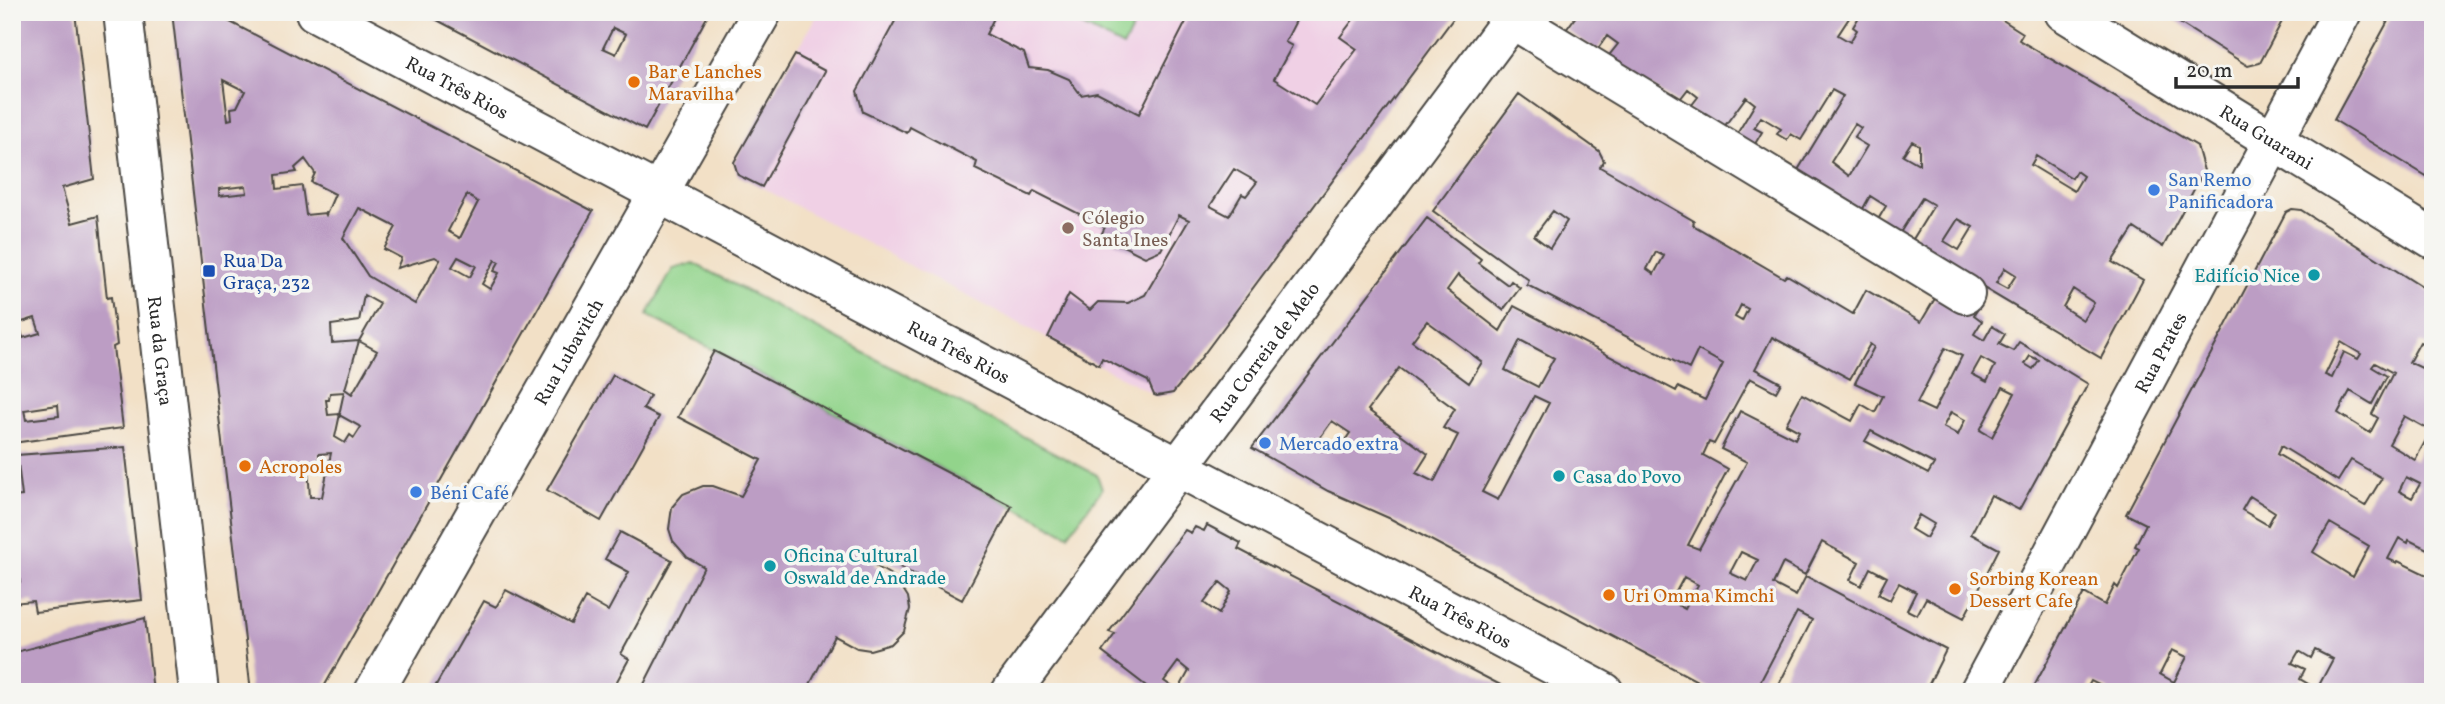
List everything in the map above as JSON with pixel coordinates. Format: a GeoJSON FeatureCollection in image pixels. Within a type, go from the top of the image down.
{"type":"FeatureCollection","features":[{"type":"Feature","properties":{"kind":"street","name":"Rua da Graça"},"geometry":{"type":"LineString","coordinates":[[123,12],[199,692]]}},
{"type":"Feature","properties":{"kind":"street","name":"Rua Três Rios"},"geometry":{"type":"LineString","coordinates":[[315,12],[1604,692]]}},
{"type":"Feature","properties":{"kind":"street","name":"Rua Lubavitch"},"geometry":{"type":"LineString","coordinates":[[374,692],[762,12]]}},
{"type":"Feature","properties":{"kind":"street","name":"Rua Guarani"},"geometry":{"type":"LineString","coordinates":[[2064,12],[2433,239]]}},
{"type":"Feature","properties":{"kind":"street","name":"Rua Prates"},"geometry":{"type":"LineString","coordinates":[[1979,692],[2342,12]]}},
{"type":"Feature","properties":{"kind":"street"},"geometry":{"type":"LineString","coordinates":[[1515,15],[1965,294]]}},
{"type":"Feature","properties":{"kind":"street","name":"Rua Correia de Melo"},"geometry":{"type":"LineString","coordinates":[[1011,692],[1515,15]]}},
{"type":"Feature","properties":{"kind":"shaded area","name":"Cólegio Santa Ines"},"geometry":{"type":"Polygon","coordinates":[[[819,12],[1457,12],[1173,393],[1157,396],[738,175],[734,162],[819,12]]]}},
{"type":"Feature","properties":{"kind":"green space"},"geometry":{"type":"Polygon","coordinates":[[[1056,12],[1141,12],[1123,47],[1056,12]]]}},
{"type":"Feature","properties":{"kind":"green space"},"geometry":{"type":"Polygon","coordinates":[[[693,263],[1097,475],[1102,489],[1068,535],[647,315],[673,269],[693,263]]]}},
{"type":"Feature","properties":{"kind":"building"},"geometry":{"type":"Polygon","coordinates":[[[75,12],[94,179],[62,188],[72,223],[98,216],[107,298],[111,297],[117,345],[113,347],[123,428],[12,443],[12,14],[75,12]],[[35,318],[19,323],[23,338],[40,333],[35,318]],[[58,405],[24,410],[26,420],[59,416],[58,405]]]}},
{"type":"Feature","properties":{"kind":"building"},"geometry":{"type":"Polygon","coordinates":[[[172,12],[211,12],[593,211],[321,692],[251,692],[172,12]],[[223,80],[228,120],[232,119],[231,108],[237,107],[245,91],[223,80]],[[305,159],[295,168],[297,172],[276,175],[277,189],[302,186],[306,215],[326,215],[335,194],[311,182],[315,173],[305,159]],[[246,186],[219,189],[219,196],[247,193],[246,186]],[[467,195],[448,231],[460,238],[478,202],[467,195]],[[359,208],[343,238],[368,276],[415,304],[440,260],[435,257],[397,268],[401,258],[384,249],[396,227],[359,208]],[[458,257],[452,267],[470,277],[476,266],[458,257]],[[495,260],[482,284],[490,289],[499,273],[494,271],[499,262],[495,260]],[[364,295],[359,321],[331,325],[332,343],[359,341],[380,304],[364,295]],[[359,341],[345,389],[352,394],[377,351],[359,341]],[[344,392],[330,393],[329,400],[326,400],[328,415],[339,414],[344,392]],[[340,415],[335,437],[345,443],[350,435],[354,438],[361,427],[340,415]],[[331,453],[319,454],[320,467],[308,468],[310,497],[322,497],[331,453]]]}},
{"type":"Feature","properties":{"kind":"building"},"geometry":{"type":"Polygon","coordinates":[[[422,12],[707,12],[707,17],[645,130],[422,12]],[[613,28],[603,48],[616,54],[626,34],[613,28]]]}},
{"type":"Feature","properties":{"kind":"building"},"geometry":{"type":"Polygon","coordinates":[[[900,12],[997,12],[986,34],[1024,53],[1029,68],[1048,70],[1069,79],[1081,95],[1097,92],[1139,114],[1191,12],[1293,12],[1299,15],[1285,42],[1292,46],[1274,79],[1315,105],[1357,49],[1340,37],[1359,12],[1458,12],[1195,366],[1173,393],[1157,396],[1148,381],[1102,358],[1099,365],[1048,337],[1069,294],[1090,310],[1098,302],[1128,303],[1145,295],[1189,220],[1179,215],[1161,250],[1145,257],[1101,235],[1105,227],[1034,191],[1031,196],[975,169],[977,162],[910,127],[907,133],[863,112],[857,91],[900,12]],[[1234,169],[1210,206],[1229,216],[1242,194],[1246,196],[1257,182],[1234,169]]]}},
{"type":"Feature","properties":{"kind":"building"},"geometry":{"type":"Polygon","coordinates":[[[1579,12],[1853,12],[1838,35],[1850,42],[1857,30],[1853,27],[1862,12],[1990,12],[2023,33],[2019,40],[2197,146],[2204,171],[2163,247],[2134,228],[2112,262],[2143,280],[2101,358],[1910,244],[1934,205],[1922,198],[1898,236],[1876,223],[1886,206],[1870,196],[1860,214],[1795,175],[1843,96],[1832,90],[1801,140],[1791,134],[1787,140],[1777,134],[1781,129],[1761,117],[1754,128],[1762,132],[1752,149],[1734,139],[1755,104],[1746,97],[1721,131],[1688,110],[1698,97],[1688,89],[1677,103],[1607,58],[1618,44],[1607,36],[1597,50],[1566,30],[1579,12]],[[1855,124],[1831,162],[1849,176],[1867,146],[1854,138],[1861,128],[1855,124]],[[1912,141],[1903,155],[1919,164],[1919,145],[1912,141]],[[2036,156],[2031,165],[2074,191],[2083,176],[2076,171],[2072,178],[2036,156]],[[1958,219],[1944,241],[1959,250],[1973,227],[1958,219]],[[2005,268],[1996,283],[2007,289],[2016,275],[2005,268]],[[2073,289],[2063,307],[2083,320],[2094,303],[2073,289]]]}},
{"type":"Feature","properties":{"kind":"building"},"geometry":{"type":"Polygon","coordinates":[[[2162,12],[2287,12],[2260,63],[2248,66],[2162,12]]]}},
{"type":"Feature","properties":{"kind":"building"},"geometry":{"type":"Polygon","coordinates":[[[2393,12],[2433,12],[2433,180],[2334,120],[2393,12]]]}},
{"type":"Feature","properties":{"kind":"building"},"geometry":{"type":"Polygon","coordinates":[[[795,55],[825,71],[762,187],[738,175],[734,162],[795,55]]]}},
{"type":"Feature","properties":{"kind":"building"},"geometry":{"type":"Polygon","coordinates":[[[1519,94],[1599,151],[1604,161],[1600,167],[1694,221],[1693,225],[1784,278],[1787,275],[1853,314],[1866,290],[1921,322],[1943,285],[1979,307],[1974,315],[1982,321],[1974,334],[1984,340],[1992,326],[2005,334],[1999,344],[2013,351],[2019,342],[2088,384],[2019,510],[1991,495],[1971,534],[1999,549],[1964,618],[1926,598],[1917,615],[1907,610],[1916,592],[1899,583],[1890,600],[1878,594],[1887,577],[1870,568],[1861,586],[1850,580],[1859,562],[1822,542],[1805,575],[1783,563],[1773,584],[1796,596],[1806,576],[1946,650],[1925,692],[1775,692],[1812,620],[1797,612],[1755,692],[1718,692],[1391,519],[1328,491],[1252,448],[1427,218],[1481,259],[1478,263],[1508,285],[1511,281],[1520,288],[1503,310],[1458,275],[1447,290],[1500,331],[1514,306],[1676,391],[1678,387],[1705,400],[1723,364],[1698,350],[1689,369],[1527,285],[1529,280],[1433,211],[1519,94]],[[1553,211],[1534,236],[1550,248],[1567,221],[1553,211]],[[1656,252],[1647,269],[1654,274],[1664,256],[1656,252]],[[1741,305],[1735,317],[1742,321],[1748,309],[1741,305]],[[1427,321],[1412,341],[1469,383],[1482,362],[1427,321]],[[1772,337],[1755,369],[1781,383],[1776,392],[1750,378],[1714,444],[1709,442],[1703,455],[1728,469],[1688,545],[1699,549],[1747,462],[1721,449],[1740,411],[1795,439],[1799,431],[1786,424],[1802,394],[1852,421],[1861,404],[1875,412],[1883,396],[1855,383],[1874,347],[1870,344],[1850,379],[1772,337]],[[1520,340],[1505,370],[1538,387],[1554,358],[1520,340]],[[1945,348],[1917,403],[1934,411],[1962,356],[1945,348]],[[2030,356],[2025,364],[2033,369],[2039,360],[2030,356]],[[1981,358],[1972,374],[1987,382],[1995,366],[1981,358]],[[1399,368],[1368,410],[1428,454],[1416,473],[1434,482],[1458,435],[1443,428],[1455,409],[1399,368]],[[2003,387],[1980,430],[1992,437],[2015,393],[2003,387]],[[1534,396],[1482,492],[1498,500],[1549,403],[1534,396]],[[1951,412],[1943,427],[1958,435],[1965,420],[1951,412]],[[1332,421],[1319,439],[1337,452],[1350,433],[1332,421]],[[1871,431],[1865,441],[1928,474],[1934,464],[1871,431]],[[1919,515],[1911,529],[1926,538],[1934,524],[1919,515]],[[1741,552],[1730,573],[1747,581],[1758,560],[1741,552]],[[1684,577],[1671,601],[1685,609],[1698,585],[1684,577]]]}},
{"type":"Feature","properties":{"kind":"building"},"geometry":{"type":"Polygon","coordinates":[[[2292,209],[2301,210],[2433,294],[2433,348],[2420,342],[2409,362],[2428,371],[2433,361],[2433,552],[2399,538],[2388,559],[2433,578],[2433,692],[2108,692],[2109,690],[2091,681],[2085,692],[2031,692],[2084,593],[2105,605],[2115,585],[2118,588],[2139,548],[2135,546],[2146,524],[2126,514],[2286,212],[2292,209]],[[2341,342],[2325,375],[2332,378],[2344,352],[2358,359],[2361,354],[2341,342]],[[2375,363],[2372,367],[2387,376],[2372,404],[2350,391],[2338,413],[2370,433],[2378,418],[2372,414],[2393,373],[2375,363]],[[2404,416],[2389,444],[2415,460],[2431,431],[2404,416]],[[2281,446],[2277,454],[2365,506],[2382,478],[2351,460],[2338,481],[2281,446]],[[2406,477],[2399,491],[2412,498],[2420,484],[2406,477]],[[2250,496],[2242,510],[2268,525],[2275,512],[2250,496]],[[2330,523],[2313,552],[2353,577],[2369,546],[2330,523]],[[2172,650],[2160,674],[2174,682],[2187,657],[2172,650]],[[2315,650],[2311,658],[2299,651],[2292,663],[2305,669],[2300,679],[2317,689],[2333,659],[2315,650]]]}},
{"type":"Feature","properties":{"kind":"building"},"geometry":{"type":"Polygon","coordinates":[[[714,351],[1012,506],[962,600],[879,556],[874,565],[896,578],[908,597],[910,609],[904,631],[891,644],[870,650],[857,648],[835,636],[806,692],[640,692],[704,567],[687,557],[673,541],[669,529],[672,507],[683,494],[703,486],[713,486],[741,496],[761,460],[678,417],[714,351]]]}},
{"type":"Feature","properties":{"kind":"building"},"geometry":{"type":"Polygon","coordinates":[[[613,375],[650,396],[643,409],[659,417],[601,521],[547,490],[613,375]]]}},
{"type":"Feature","properties":{"kind":"building"},"geometry":{"type":"Polygon","coordinates":[[[125,447],[142,600],[35,612],[33,601],[12,603],[12,583],[20,582],[12,517],[12,497],[22,496],[17,455],[125,447]]]}},
{"type":"Feature","properties":{"kind":"building"},"geometry":{"type":"Polygon","coordinates":[[[1207,525],[1241,543],[1238,549],[1514,692],[1154,692],[1102,652],[1115,634],[1109,632],[1185,530],[1191,533],[1195,527],[1204,531],[1207,525]],[[1220,582],[1204,603],[1219,614],[1231,591],[1220,582]],[[1178,662],[1164,681],[1178,691],[1189,671],[1178,662]]]}},
{"type":"Feature","properties":{"kind":"building"},"geometry":{"type":"Polygon","coordinates":[[[620,532],[672,560],[621,654],[629,659],[611,692],[432,692],[484,601],[496,607],[506,590],[571,624],[585,598],[608,611],[629,572],[605,559],[620,532]]]}},
{"type":"Feature","properties":{"kind":"building"},"geometry":{"type":"Polygon","coordinates":[[[145,618],[153,692],[12,692],[12,653],[145,618]]]}},
{"type":"Feature","properties":{"kind":"place","name":"Bar e Lanches Maravilha"},"geometry":{"type":"Point","coordinates":[634,82]}},
{"type":"Feature","properties":{"kind":"place","name":"San Remo Panificadora"},"geometry":{"type":"Point","coordinates":[2154,190]}},
{"type":"Feature","properties":{"kind":"place","name":"Cólegio Santa Ines"},"geometry":{"type":"Point","coordinates":[1068,228]}},
{"type":"Feature","properties":{"kind":"place","name":"Rua Da Graça, 232"},"geometry":{"type":"Point","coordinates":[209,271]}},
{"type":"Feature","properties":{"kind":"place","name":"Edifício Nice"},"geometry":{"type":"Point","coordinates":[2314,275]}},
{"type":"Feature","properties":{"kind":"place","name":"Mercado extra"},"geometry":{"type":"Point","coordinates":[1265,443]}},
{"type":"Feature","properties":{"kind":"place","name":"Acropoles"},"geometry":{"type":"Point","coordinates":[245,466]}},
{"type":"Feature","properties":{"kind":"place","name":"Casa do Povo"},"geometry":{"type":"Point","coordinates":[1559,476]}},
{"type":"Feature","properties":{"kind":"place","name":"Béni Café"},"geometry":{"type":"Point","coordinates":[416,492]}},
{"type":"Feature","properties":{"kind":"place","name":"Oficina Cultural Oswald de Andrade"},"geometry":{"type":"Point","coordinates":[770,566]}},
{"type":"Feature","properties":{"kind":"place","name":"Sorbing Korean Dessert Cafe"},"geometry":{"type":"Point","coordinates":[1955,589]}},
{"type":"Feature","properties":{"kind":"place","name":"Uri Omma Kimchi"},"geometry":{"type":"Point","coordinates":[1609,595]}}]}
